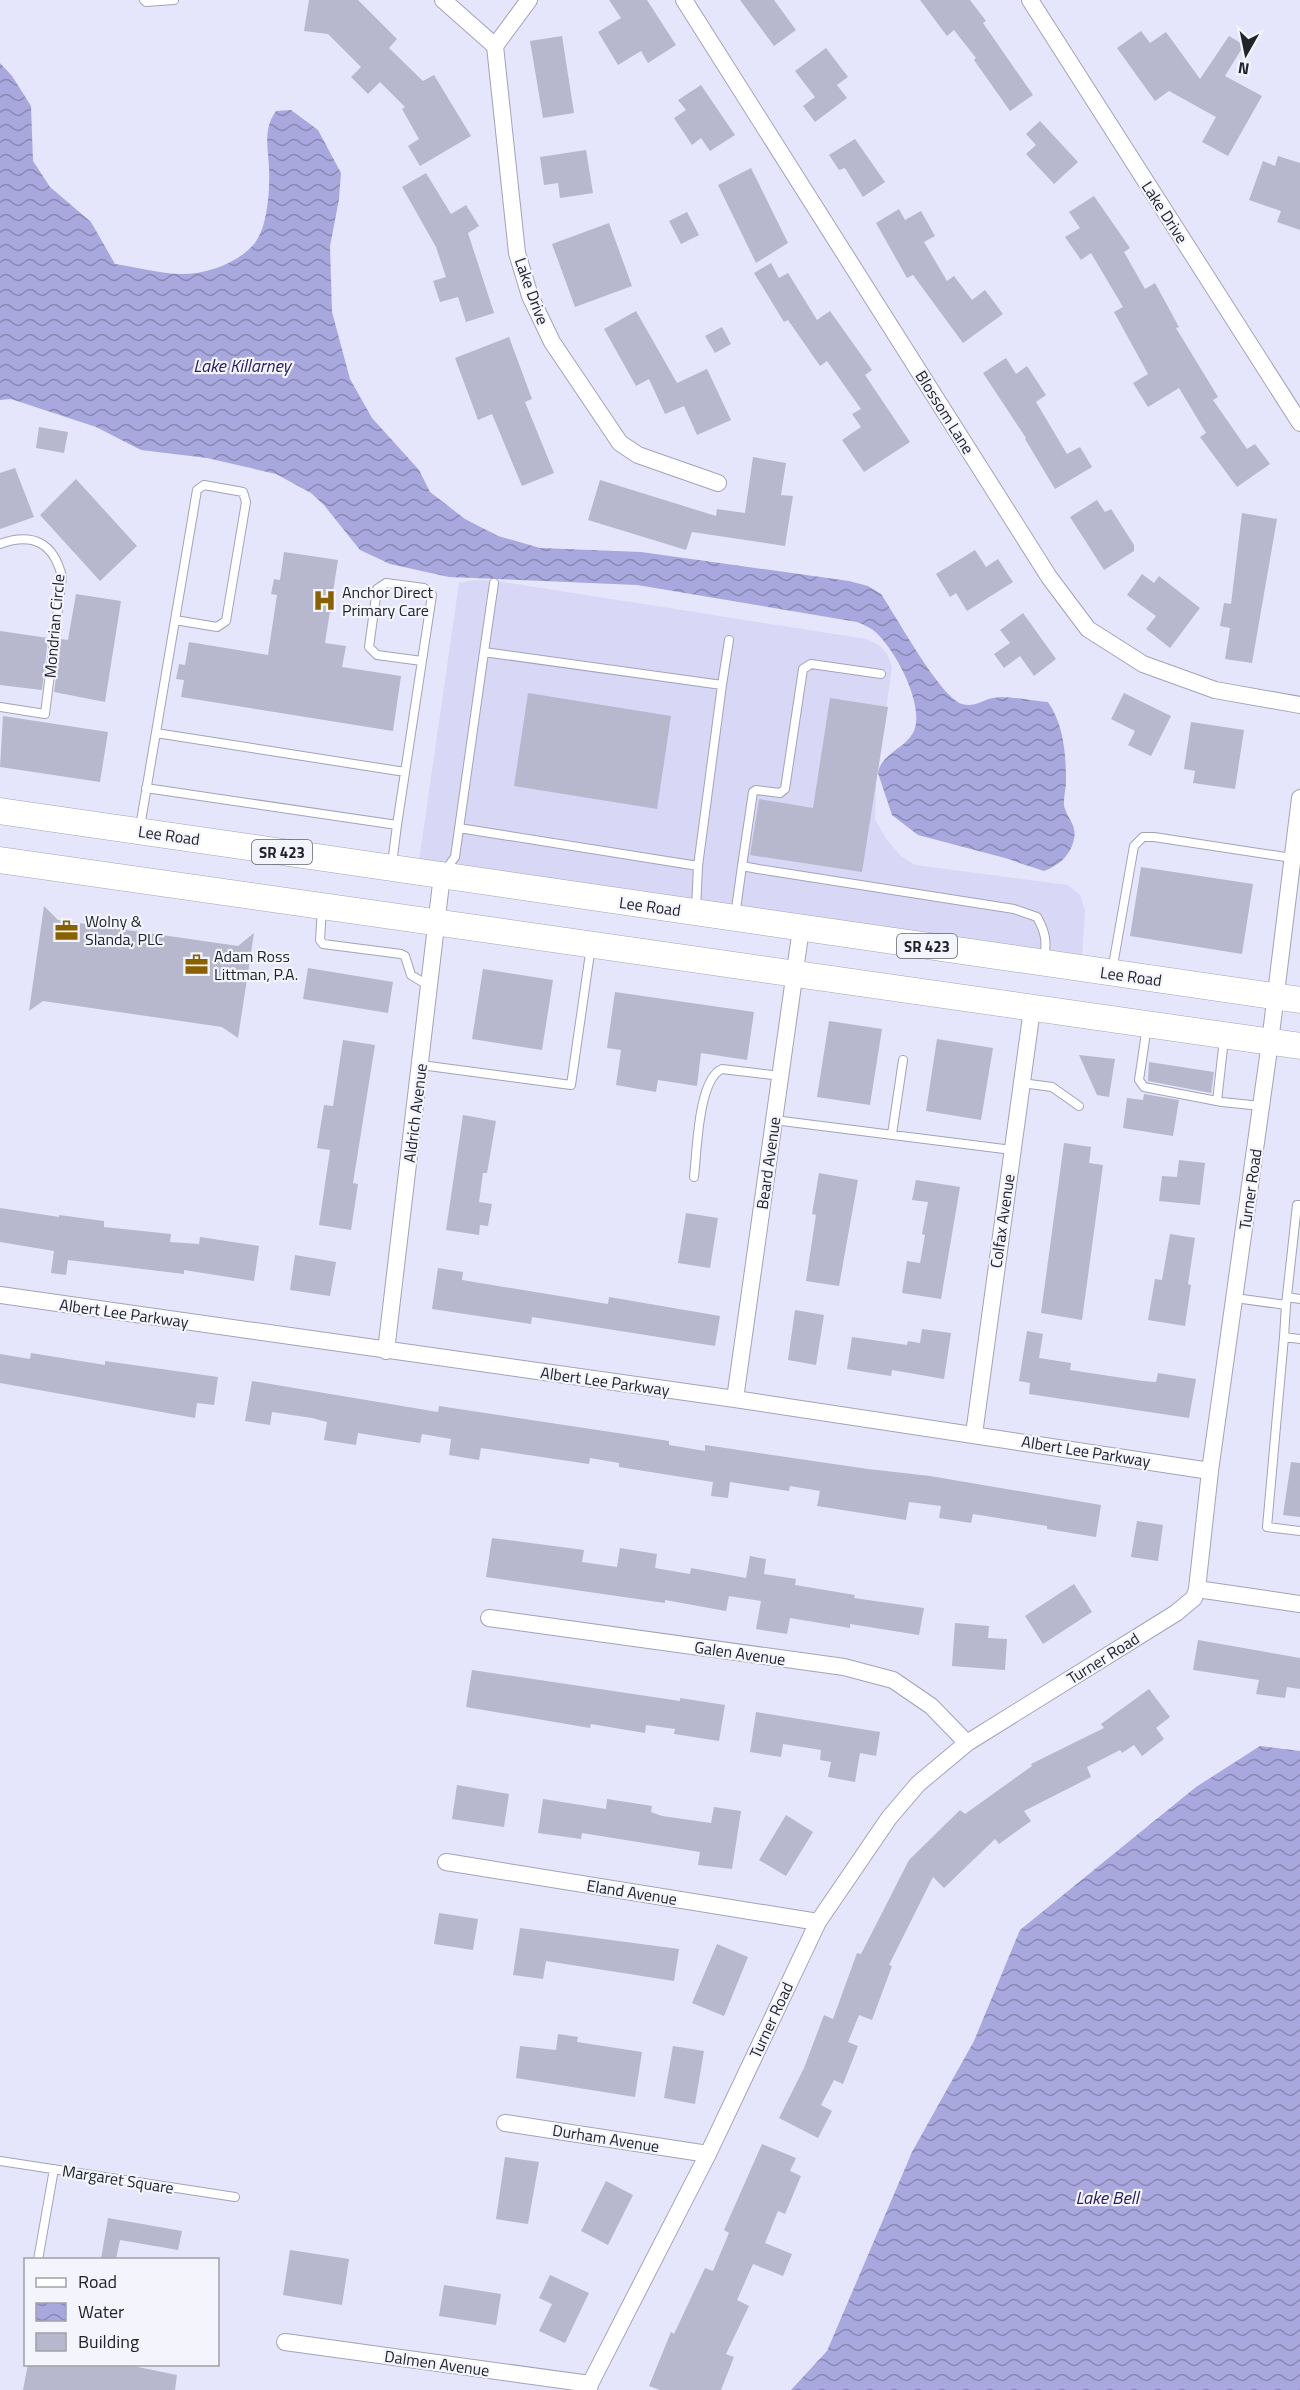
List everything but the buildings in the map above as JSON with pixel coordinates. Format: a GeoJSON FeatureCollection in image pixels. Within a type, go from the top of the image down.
{"type":"FeatureCollection","features":[{"type":"Feature","properties":{"kind":"main road","name":"Lee Road"},"geometry":{"type":"LineString","coordinates":[[0,811],[1300,1000]]}},
{"type":"Feature","properties":{"kind":"main road"},"geometry":{"type":"LineString","coordinates":[[0,860],[437,920],[1032,1009],[1300,1046]]}},
{"type":"Feature","properties":{"kind":"street"},"geometry":{"type":"LineString","coordinates":[[443,0],[495,46],[529,0]]}},
{"type":"Feature","properties":{"kind":"street","name":"Blossom Lane"},"geometry":{"type":"LineString","coordinates":[[684,0],[1049,577],[1088,629],[1143,664],[1215,690],[1300,705]]}},
{"type":"Feature","properties":{"kind":"street","name":"Lake Drive"},"geometry":{"type":"LineString","coordinates":[[1030,0],[1300,423]]}},
{"type":"Feature","properties":{"kind":"street","name":"Lake Drive"},"geometry":{"type":"LineString","coordinates":[[495,46],[517,253],[530,296],[552,342],[620,443],[638,455],[718,483]]}},
{"type":"Feature","properties":{"kind":"street","name":"Turner Road"},"geometry":{"type":"LineString","coordinates":[[590,2387],[708,2154],[818,1922],[889,1818],[918,1784],[967,1743],[1176,1612],[1194,1598],[1275,997],[1294,890],[1292,858],[1300,798]]}},
{"type":"Feature","properties":{"kind":"street","name":"Aldrich Avenue"},"geometry":{"type":"LineString","coordinates":[[386,1350],[442,875]]}},
{"type":"Feature","properties":{"kind":"street","name":"Beard Avenue"},"geometry":{"type":"LineString","coordinates":[[735,1399],[801,928]]}},
{"type":"Feature","properties":{"kind":"street","name":"Colfax Avenue"},"geometry":{"type":"LineString","coordinates":[[974,1434],[1032,1009]]}},
{"type":"Feature","properties":{"kind":"street","name":"Albert Lee Parkway"},"geometry":{"type":"LineString","coordinates":[[0,1295],[735,1399],[1210,1471]]}},
{"type":"Feature","properties":{"kind":"street"},"geometry":{"type":"LineString","coordinates":[[1197,1589],[1300,1604]]}},
{"type":"Feature","properties":{"kind":"street","name":"Galen Avenue"},"geometry":{"type":"LineString","coordinates":[[489,1618],[844,1667],[893,1680],[931,1706],[967,1743]]}},
{"type":"Feature","properties":{"kind":"street","name":"Eland Avenue"},"geometry":{"type":"LineString","coordinates":[[446,1862],[818,1922]]}},
{"type":"Feature","properties":{"kind":"street","name":"Durham Avenue"},"geometry":{"type":"LineString","coordinates":[[505,2123],[708,2154]]}},
{"type":"Feature","properties":{"kind":"street","name":"Dalmen Avenue"},"geometry":{"type":"LineString","coordinates":[[285,2342],[590,2387]]}},
{"type":"Feature","properties":{"kind":"lane"},"geometry":{"type":"LineString","coordinates":[[144,0],[174,0]]}},
{"type":"Feature","properties":{"kind":"lane"},"geometry":{"type":"LineString","coordinates":[[139,831],[197,490],[204,485],[243,492],[246,502],[226,621],[217,627],[175,621]]}},
{"type":"Feature","properties":{"kind":"lane","name":"Mondrian Circle"},"geometry":{"type":"LineString","coordinates":[[0,544],[14,539],[29,538],[41,544],[58,560],[62,577],[45,714],[0,707]]}},
{"type":"Feature","properties":{"kind":"lane"},"geometry":{"type":"LineString","coordinates":[[392,867],[432,595],[424,588],[386,583],[377,589],[369,647],[377,655],[422,661]]}},
{"type":"Feature","properties":{"kind":"lane"},"geometry":{"type":"LineString","coordinates":[[442,875],[455,857],[494,583]]}},
{"type":"Feature","properties":{"kind":"lane"},"geometry":{"type":"LineString","coordinates":[[696,912],[698,866],[729,640]]}},
{"type":"Feature","properties":{"kind":"lane"},"geometry":{"type":"LineString","coordinates":[[484,652],[722,685]]}},
{"type":"Feature","properties":{"kind":"lane"},"geometry":{"type":"LineString","coordinates":[[735,918],[753,792],[756,790],[780,793],[785,789],[803,669],[811,664],[881,674]]}},
{"type":"Feature","properties":{"kind":"lane"},"geometry":{"type":"LineString","coordinates":[[156,733],[405,772]]}},
{"type":"Feature","properties":{"kind":"lane"},"geometry":{"type":"LineString","coordinates":[[146,788],[397,825]]}},
{"type":"Feature","properties":{"kind":"lane"},"geometry":{"type":"LineString","coordinates":[[459,828],[698,866]]}},
{"type":"Feature","properties":{"kind":"lane"},"geometry":{"type":"LineString","coordinates":[[1111,973],[1134,846],[1143,837],[1292,858]]}},
{"type":"Feature","properties":{"kind":"lane"},"geometry":{"type":"LineString","coordinates":[[742,866],[1014,909],[1037,917],[1046,932],[1047,946],[1043,963]]}},
{"type":"Feature","properties":{"kind":"lane"},"geometry":{"type":"LineString","coordinates":[[323,904],[320,940],[323,944],[401,954],[405,956],[411,975],[429,986]]}},
{"type":"Feature","properties":{"kind":"lane"},"geometry":{"type":"LineString","coordinates":[[421,1065],[571,1085],[592,943]]}},
{"type":"Feature","properties":{"kind":"lane"},"geometry":{"type":"LineString","coordinates":[[1148,1025],[1139,1080],[1144,1087],[1217,1101],[1261,1106]]}},
{"type":"Feature","properties":{"kind":"lane"},"geometry":{"type":"LineString","coordinates":[[1217,1101],[1225,1035]]}},
{"type":"Feature","properties":{"kind":"lane"},"geometry":{"type":"LineString","coordinates":[[892,1134],[903,1060]]}},
{"type":"Feature","properties":{"kind":"lane"},"geometry":{"type":"LineString","coordinates":[[694,1177],[704,1093],[715,1071],[722,1069],[780,1076]]}},
{"type":"Feature","properties":{"kind":"lane"},"geometry":{"type":"LineString","coordinates":[[1022,1083],[1052,1087],[1079,1106]]}},
{"type":"Feature","properties":{"kind":"lane"},"geometry":{"type":"LineString","coordinates":[[774,1120],[1012,1150]]}},
{"type":"Feature","properties":{"kind":"lane"},"geometry":{"type":"LineString","coordinates":[[1300,1205],[1297,1205],[1296,1250],[1286,1301],[1267,1527],[1300,1531]]}},
{"type":"Feature","properties":{"kind":"lane"},"geometry":{"type":"LineString","coordinates":[[1235,1298],[1286,1301],[1300,1299]]}},
{"type":"Feature","properties":{"kind":"lane"},"geometry":{"type":"LineString","coordinates":[[1284,1337],[1300,1339]]}},
{"type":"Feature","properties":{"kind":"lane","name":"Margaret Square"},"geometry":{"type":"LineString","coordinates":[[0,2161],[235,2197]]}},
{"type":"Feature","properties":{"kind":"lane"},"geometry":{"type":"LineString","coordinates":[[38,2258],[54,2169]]}},
{"type":"Feature","properties":{"kind":"shaded area"},"geometry":{"type":"Polygon","coordinates":[[[474,580],[497,581],[866,639],[879,645],[887,654],[892,667],[876,782],[875,819],[887,840],[901,856],[915,865],[1068,885],[1080,895],[1085,910],[1082,957],[419,861],[459,583],[474,580]]]}},
{"type":"Feature","properties":{"kind":"water","name":"Lake Killarney"},"geometry":{"type":"Polygon","coordinates":[[[0,63],[12,76],[31,106],[33,161],[50,187],[91,222],[115,264],[155,271],[189,274],[210,270],[230,263],[254,244],[259,237],[267,207],[269,125],[276,111],[291,110],[318,130],[341,173],[339,199],[330,246],[332,312],[350,379],[372,418],[419,470],[430,492],[465,519],[498,536],[540,548],[641,552],[849,581],[868,586],[881,594],[942,687],[962,704],[974,704],[999,697],[1048,702],[1058,720],[1065,751],[1064,806],[1075,832],[1069,853],[1058,864],[1044,871],[918,835],[892,815],[878,773],[883,761],[913,733],[916,709],[906,678],[890,649],[873,630],[857,622],[637,585],[449,577],[390,564],[360,550],[324,505],[311,493],[276,474],[207,458],[141,450],[96,427],[11,399],[0,400],[0,63]]]}},
{"type":"Feature","properties":{"kind":"water","name":"Lake Bell"},"geometry":{"type":"Polygon","coordinates":[[[1260,1746],[1300,1751],[1300,2390],[791,2390],[827,2351],[912,2152],[974,2041],[1020,1930],[1196,1787],[1260,1746]]]}},
{"type":"Feature","properties":{"kind":"place","name":"Anchor Direct Primary Care"},"geometry":{"type":"Point","coordinates":[324,601]}},
{"type":"Feature","properties":{"kind":"place","name":"Wolny & Slanda, PLC"},"geometry":{"type":"Point","coordinates":[67,930]}},
{"type":"Feature","properties":{"kind":"place","name":"Adam Ross Littman, P.A."},"geometry":{"type":"Point","coordinates":[196,965]}}]}
